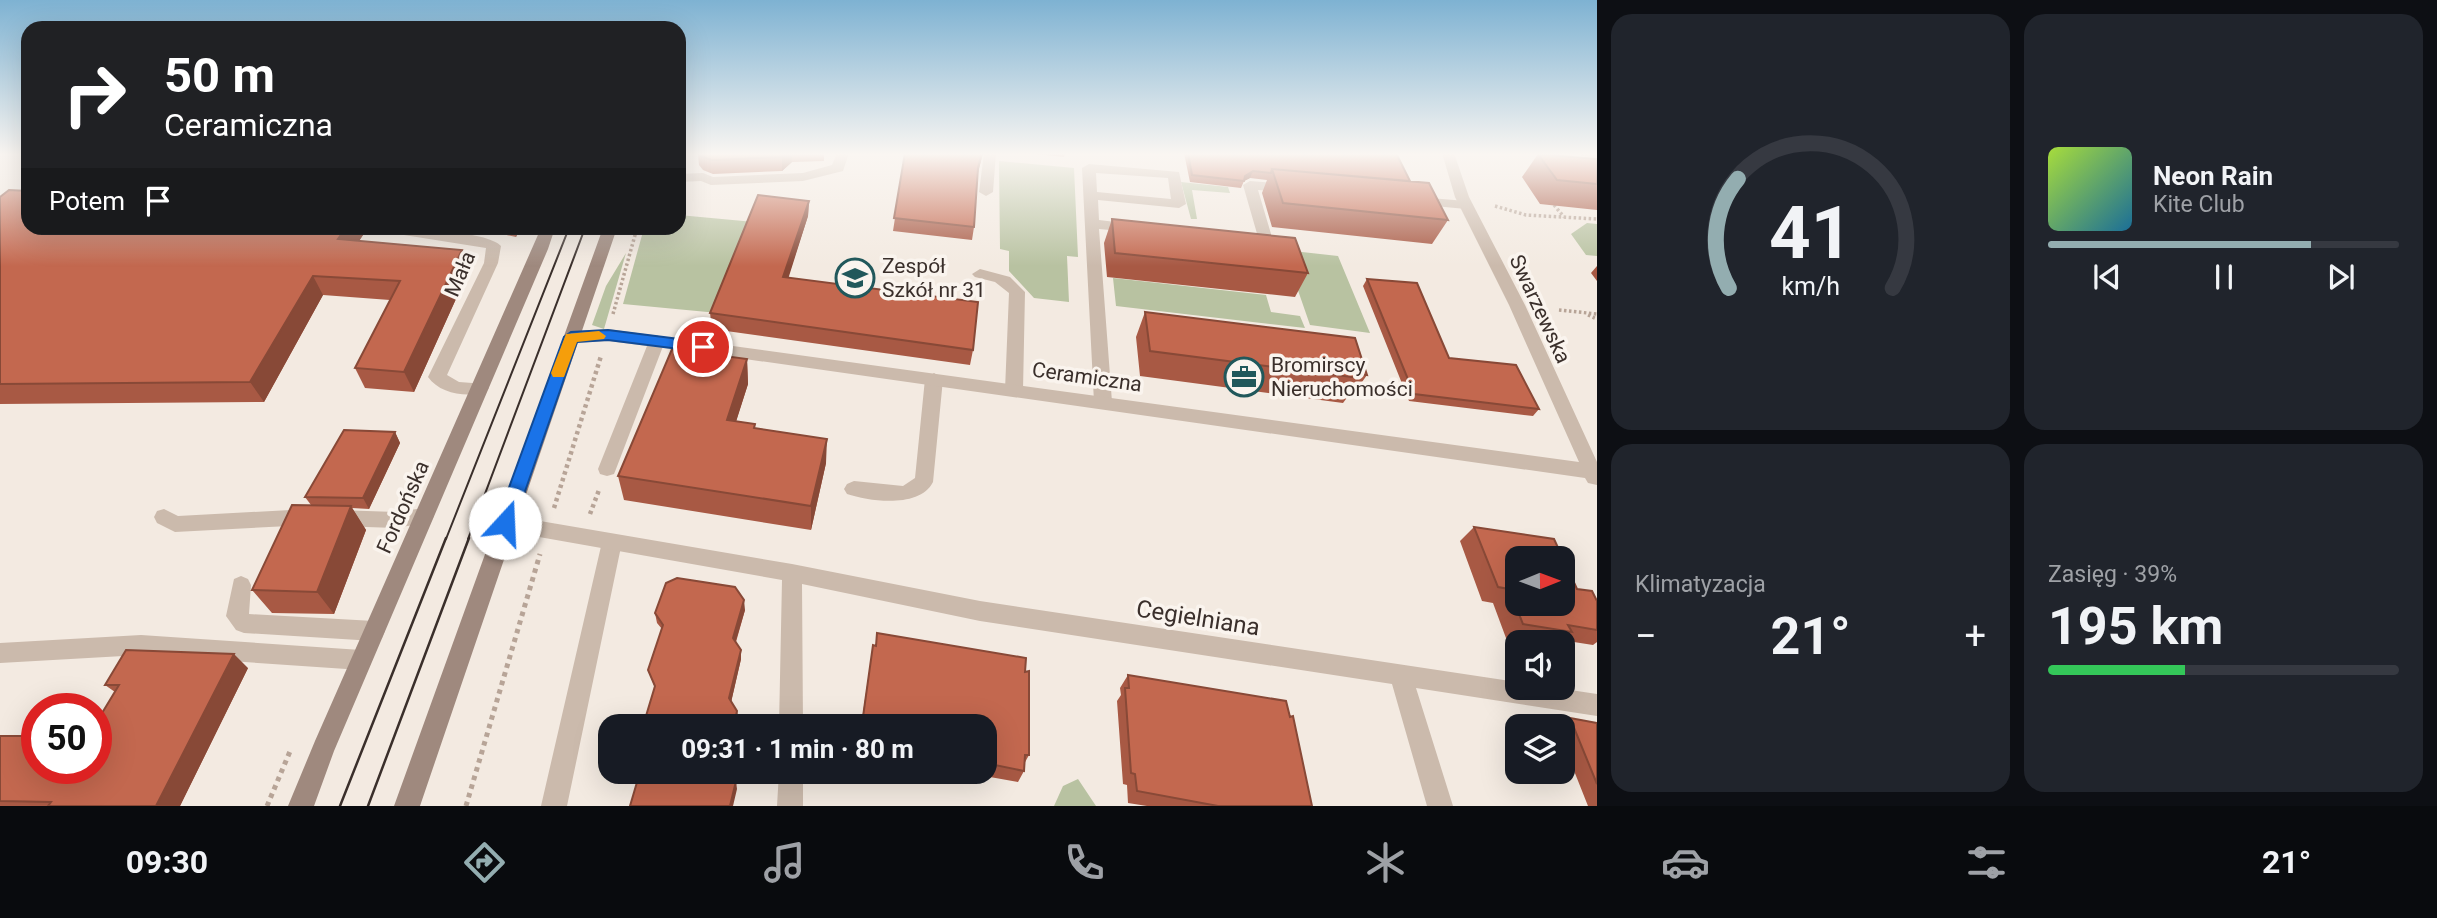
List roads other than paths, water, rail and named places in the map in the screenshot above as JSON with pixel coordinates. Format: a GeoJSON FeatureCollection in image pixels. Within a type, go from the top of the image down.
{"type":"FeatureCollection","features":[{"type":"Feature","properties":{"kind":"main road","name":"Fordońska"},"geometry":{"type":"LineString","coordinates":[[301,806],[361,660],[545,235]]}},
{"type":"Feature","properties":{"kind":"main road"},"geometry":{"type":"LineString","coordinates":[[407,806],[607,235]]}},
{"type":"Feature","properties":{"kind":"street"},"geometry":{"type":"LineString","coordinates":[[1091,191],[1103,402]]}},
{"type":"Feature","properties":{"kind":"street"},"geometry":{"type":"LineString","coordinates":[[1091,195],[1179,204],[1177,191]]}},
{"type":"Feature","properties":{"kind":"street"},"geometry":{"type":"LineString","coordinates":[[1252,191],[1267,244]]}},
{"type":"Feature","properties":{"kind":"street","name":"Swarzewska"},"geometry":{"type":"LineString","coordinates":[[1461,191],[1595,475]]}},
{"type":"Feature","properties":{"kind":"street"},"geometry":{"type":"LineString","coordinates":[[1398,199],[1466,205]]}},
{"type":"Feature","properties":{"kind":"street"},"geometry":{"type":"LineString","coordinates":[[1092,224],[1144,229]]}},
{"type":"Feature","properties":{"kind":"street","name":"Mała"},"geometry":{"type":"LineString","coordinates":[[436,235],[488,242],[494,246],[491,263],[437,377],[456,388],[480,388]]}},
{"type":"Feature","properties":{"kind":"street"},"geometry":{"type":"LineString","coordinates":[[980,274],[1010,282],[1017,292],[1014,390]]}},
{"type":"Feature","properties":{"kind":"street","name":"Ceramiczna"},"geometry":{"type":"LineString","coordinates":[[571,337],[608,335],[657,341],[1103,402],[1595,475]]}},
{"type":"Feature","properties":{"kind":"street"},"geometry":{"type":"LineString","coordinates":[[607,470],[657,341]]}},
{"type":"Feature","properties":{"kind":"street"},"geometry":{"type":"LineString","coordinates":[[854,489],[906,494],[924,482],[934,379]]}},
{"type":"Feature","properties":{"kind":"street"},"geometry":{"type":"LineString","coordinates":[[164,517],[175,524],[291,517],[396,520],[425,516]]}},
{"type":"Feature","properties":{"kind":"street","name":"Cegielniana"},"geometry":{"type":"LineString","coordinates":[[505,523],[792,573],[980,611],[1597,705]]}},
{"type":"Feature","properties":{"kind":"street"},"geometry":{"type":"LineString","coordinates":[[554,806],[612,542]]}},
{"type":"Feature","properties":{"kind":"street"},"geometry":{"type":"LineString","coordinates":[[791,714],[792,573]]}},
{"type":"Feature","properties":{"kind":"street"},"geometry":{"type":"LineString","coordinates":[[241,585],[237,616],[244,623],[374,631]]}},
{"type":"Feature","properties":{"kind":"street"},"geometry":{"type":"LineString","coordinates":[[0,653],[141,645],[361,660]]}},
{"type":"Feature","properties":{"kind":"street"},"geometry":{"type":"LineString","coordinates":[[1401,676],[1440,806]]}},
{"type":"Feature","properties":{"kind":"street"},"geometry":{"type":"LineString","coordinates":[[790,806],[791,784]]}},
{"type":"Feature","properties":{"kind":"tram line"},"geometry":{"type":"LineString","coordinates":[[446,539],[566,235]]}},
{"type":"Feature","properties":{"kind":"tram line"},"geometry":{"type":"LineString","coordinates":[[468,539],[582,235]]}},
{"type":"Feature","properties":{"kind":"tram line"},"geometry":{"type":"LineString","coordinates":[[340,806],[446,538]]}},
{"type":"Feature","properties":{"kind":"tram line"},"geometry":{"type":"LineString","coordinates":[[368,806],[469,538]]}},
{"type":"Feature","properties":{"kind":"place","name":"Zespół Szkół nr 31"},"geometry":{"type":"Point","coordinates":[855,278]}},
{"type":"Feature","properties":{"kind":"place","name":"Bromirscy Nieruchomości"},"geometry":{"type":"Point","coordinates":[1244,377]}}]}
